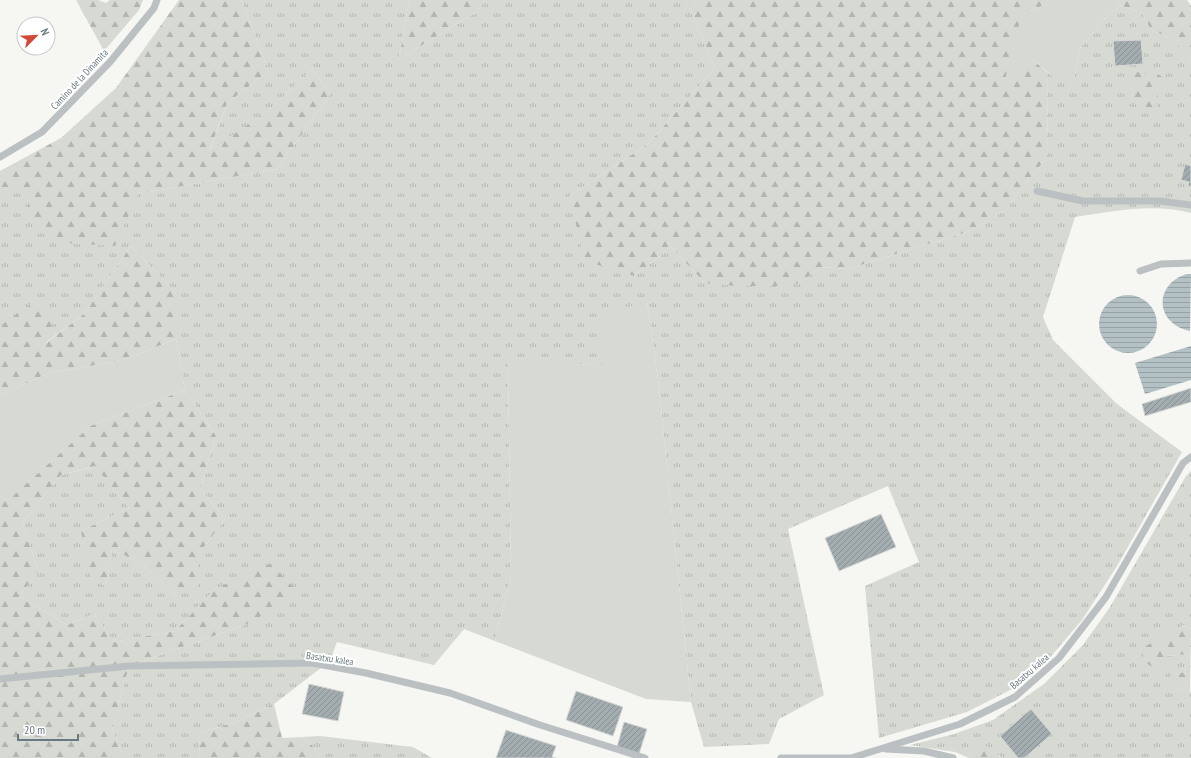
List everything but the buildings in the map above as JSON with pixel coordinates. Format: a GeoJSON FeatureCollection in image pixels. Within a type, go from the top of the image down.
{"type":"FeatureCollection","features":[{"type":"Feature","properties":{"kind":"street","name":"Camino de la Dinamita"},"geometry":{"type":"LineString","coordinates":[[0,157],[42,132],[110,62],[154,8],[157,0]]}},
{"type":"Feature","properties":{"kind":"street"},"geometry":{"type":"LineString","coordinates":[[1037,192],[1083,201],[1160,201],[1191,205]]}},
{"type":"Feature","properties":{"kind":"street"},"geometry":{"type":"LineString","coordinates":[[1140,271],[1161,264],[1191,264]]}},
{"type":"Feature","properties":{"kind":"street","name":"Basatxu kalea"},"geometry":{"type":"LineString","coordinates":[[781,758],[851,758],[960,724],[1015,696],[1059,658],[1106,597],[1183,463],[1191,458]]}},
{"type":"Feature","properties":{"kind":"street","name":"Basatxu kalea"},"geometry":{"type":"LineString","coordinates":[[0,679],[129,666],[312,663],[366,673],[450,693],[540,725],[645,758]]}},
{"type":"Feature","properties":{"kind":"street"},"geometry":{"type":"LineString","coordinates":[[881,748],[924,751],[953,758]]}},
{"type":"Feature","properties":{"kind":"green space"},"geometry":{"type":"Polygon","coordinates":[[[76,0],[98,0],[106,3],[110,0],[143,0],[139,10],[104,51],[76,0]]]}},
{"type":"Feature","properties":{"kind":"green space"},"geometry":{"type":"Polygon","coordinates":[[[179,0],[241,0],[269,71],[227,103],[210,150],[267,112],[312,69],[330,94],[277,169],[138,194],[115,246],[64,243],[26,217],[32,187],[0,190],[0,171],[61,138],[116,88],[179,0]]]}},
{"type":"Feature","properties":{"kind":"green space"},"geometry":{"type":"Polygon","coordinates":[[[241,0],[409,0],[399,59],[475,13],[485,0],[687,0],[715,68],[648,144],[569,196],[634,276],[671,247],[705,283],[798,283],[823,267],[848,269],[970,231],[1004,211],[1048,156],[1047,72],[1060,81],[1074,80],[1080,48],[1111,12],[1122,6],[1142,13],[1151,30],[1164,35],[1174,42],[1183,50],[1191,61],[1191,213],[1176,210],[1147,208],[1119,210],[1075,217],[1043,317],[1053,340],[1117,404],[1182,452],[1117,566],[1082,620],[1046,662],[1012,689],[967,712],[879,738],[865,586],[919,562],[888,486],[788,529],[824,695],[779,719],[769,744],[704,747],[691,702],[658,379],[647,302],[604,365],[508,363],[511,576],[495,641],[464,629],[434,665],[337,642],[330,661],[274,704],[239,721],[200,733],[199,758],[124,758],[112,729],[129,666],[247,624],[215,589],[175,631],[114,642],[94,614],[67,625],[19,596],[39,571],[22,523],[61,475],[96,466],[129,508],[81,531],[106,586],[112,549],[144,565],[176,596],[198,555],[225,519],[200,488],[216,436],[185,390],[176,339],[176,293],[131,246],[84,314],[45,343],[0,326],[0,190],[32,186],[138,194],[277,169],[330,94],[312,69],[267,112],[210,151],[227,103],[269,71],[241,0]],[[1125,72],[1133,93],[1131,101],[1158,91],[1166,91],[1147,76],[1132,72],[1125,72]]]}},
{"type":"Feature","properties":{"kind":"green space"},"geometry":{"type":"Polygon","coordinates":[[[409,0],[485,0],[475,13],[399,59],[409,0]]]}},
{"type":"Feature","properties":{"kind":"green space"},"geometry":{"type":"Polygon","coordinates":[[[687,0],[1048,0],[1046,4],[1022,15],[1006,79],[1033,60],[1047,72],[1048,156],[1004,211],[970,231],[848,269],[823,267],[798,283],[777,286],[737,286],[705,283],[671,247],[634,276],[585,261],[569,196],[648,144],[715,68],[687,0]]]}},
{"type":"Feature","properties":{"kind":"green space"},"geometry":{"type":"Polygon","coordinates":[[[1048,0],[1117,0],[1122,6],[1111,12],[1080,48],[1074,80],[1060,82],[1033,60],[1006,80],[1007,62],[1022,15],[1046,4],[1048,0]]]}},
{"type":"Feature","properties":{"kind":"green space"},"geometry":{"type":"Polygon","coordinates":[[[1117,0],[1187,0],[1191,6],[1191,61],[1183,50],[1174,42],[1151,30],[1142,13],[1122,6],[1117,0]]]}},
{"type":"Feature","properties":{"kind":"green space"},"geometry":{"type":"Polygon","coordinates":[[[1153,71],[1164,78],[1166,91],[1158,91],[1157,114],[1145,111],[1131,101],[1133,93],[1124,72],[1146,74],[1153,71]]]}},
{"type":"Feature","properties":{"kind":"green space"},"geometry":{"type":"Polygon","coordinates":[[[131,246],[176,293],[176,339],[121,361],[49,373],[0,395],[0,326],[37,300],[56,314],[46,343],[84,314],[131,246]]]}},
{"type":"Feature","properties":{"kind":"green space"},"geometry":{"type":"Polygon","coordinates":[[[647,302],[658,379],[691,702],[646,699],[495,641],[511,576],[508,362],[603,365],[599,314],[647,302]]]}},
{"type":"Feature","properties":{"kind":"green space"},"geometry":{"type":"Polygon","coordinates":[[[176,339],[185,390],[90,426],[8,500],[0,497],[0,395],[49,373],[121,361],[176,339]]]}},
{"type":"Feature","properties":{"kind":"green space"},"geometry":{"type":"Polygon","coordinates":[[[185,390],[216,436],[200,488],[225,519],[198,555],[198,587],[176,596],[144,565],[112,549],[106,587],[90,576],[81,531],[129,508],[95,466],[61,475],[22,523],[39,571],[19,596],[67,625],[94,614],[114,642],[175,631],[215,589],[270,564],[300,593],[247,624],[129,666],[112,729],[124,758],[0,758],[0,497],[8,500],[90,426],[185,390]]]}},
{"type":"Feature","properties":{"kind":"green space"},"geometry":{"type":"Polygon","coordinates":[[[1191,471],[1191,629],[1184,625],[1142,649],[1167,656],[1188,654],[1184,672],[1171,675],[1176,688],[1191,692],[1191,758],[1001,758],[1000,756],[974,750],[971,758],[969,758],[955,752],[910,745],[954,734],[993,720],[1044,684],[1083,645],[1110,607],[1186,476],[1191,471]]]}},
{"type":"Feature","properties":{"kind":"green space"},"geometry":{"type":"Polygon","coordinates":[[[1184,625],[1191,629],[1190,692],[1176,688],[1170,675],[1184,672],[1188,654],[1167,656],[1158,670],[1144,662],[1142,648],[1184,625]]]}},
{"type":"Feature","properties":{"kind":"green space"},"geometry":{"type":"Polygon","coordinates":[[[274,704],[282,738],[302,737],[313,746],[319,758],[199,758],[200,733],[239,721],[274,704]]]}},
{"type":"Feature","properties":{"kind":"green space"},"geometry":{"type":"Polygon","coordinates":[[[320,736],[413,747],[432,758],[319,758],[313,746],[302,737],[320,736]]]}},
{"type":"Feature","properties":{"kind":"green space"},"geometry":{"type":"Polygon","coordinates":[[[987,746],[1001,758],[971,758],[973,750],[987,746]]]}},
{"type":"Feature","properties":{"kind":"shaded area"},"geometry":{"type":"Polygon","coordinates":[[[1187,274],[1191,274],[1190,331],[1178,327],[1170,321],[1165,313],[1163,304],[1164,295],[1168,286],[1176,279],[1187,274]]]}},
{"type":"Feature","properties":{"kind":"shaded area"},"geometry":{"type":"Polygon","coordinates":[[[1128,295],[1139,297],[1152,308],[1155,313],[1157,324],[1155,335],[1144,348],[1139,351],[1128,353],[1117,351],[1104,340],[1101,335],[1099,324],[1101,313],[1112,300],[1117,297],[1128,295]]]}},
{"type":"Feature","properties":{"kind":"shaded area"},"geometry":{"type":"Polygon","coordinates":[[[1191,346],[1191,380],[1145,394],[1135,363],[1191,346]]]}}]}
